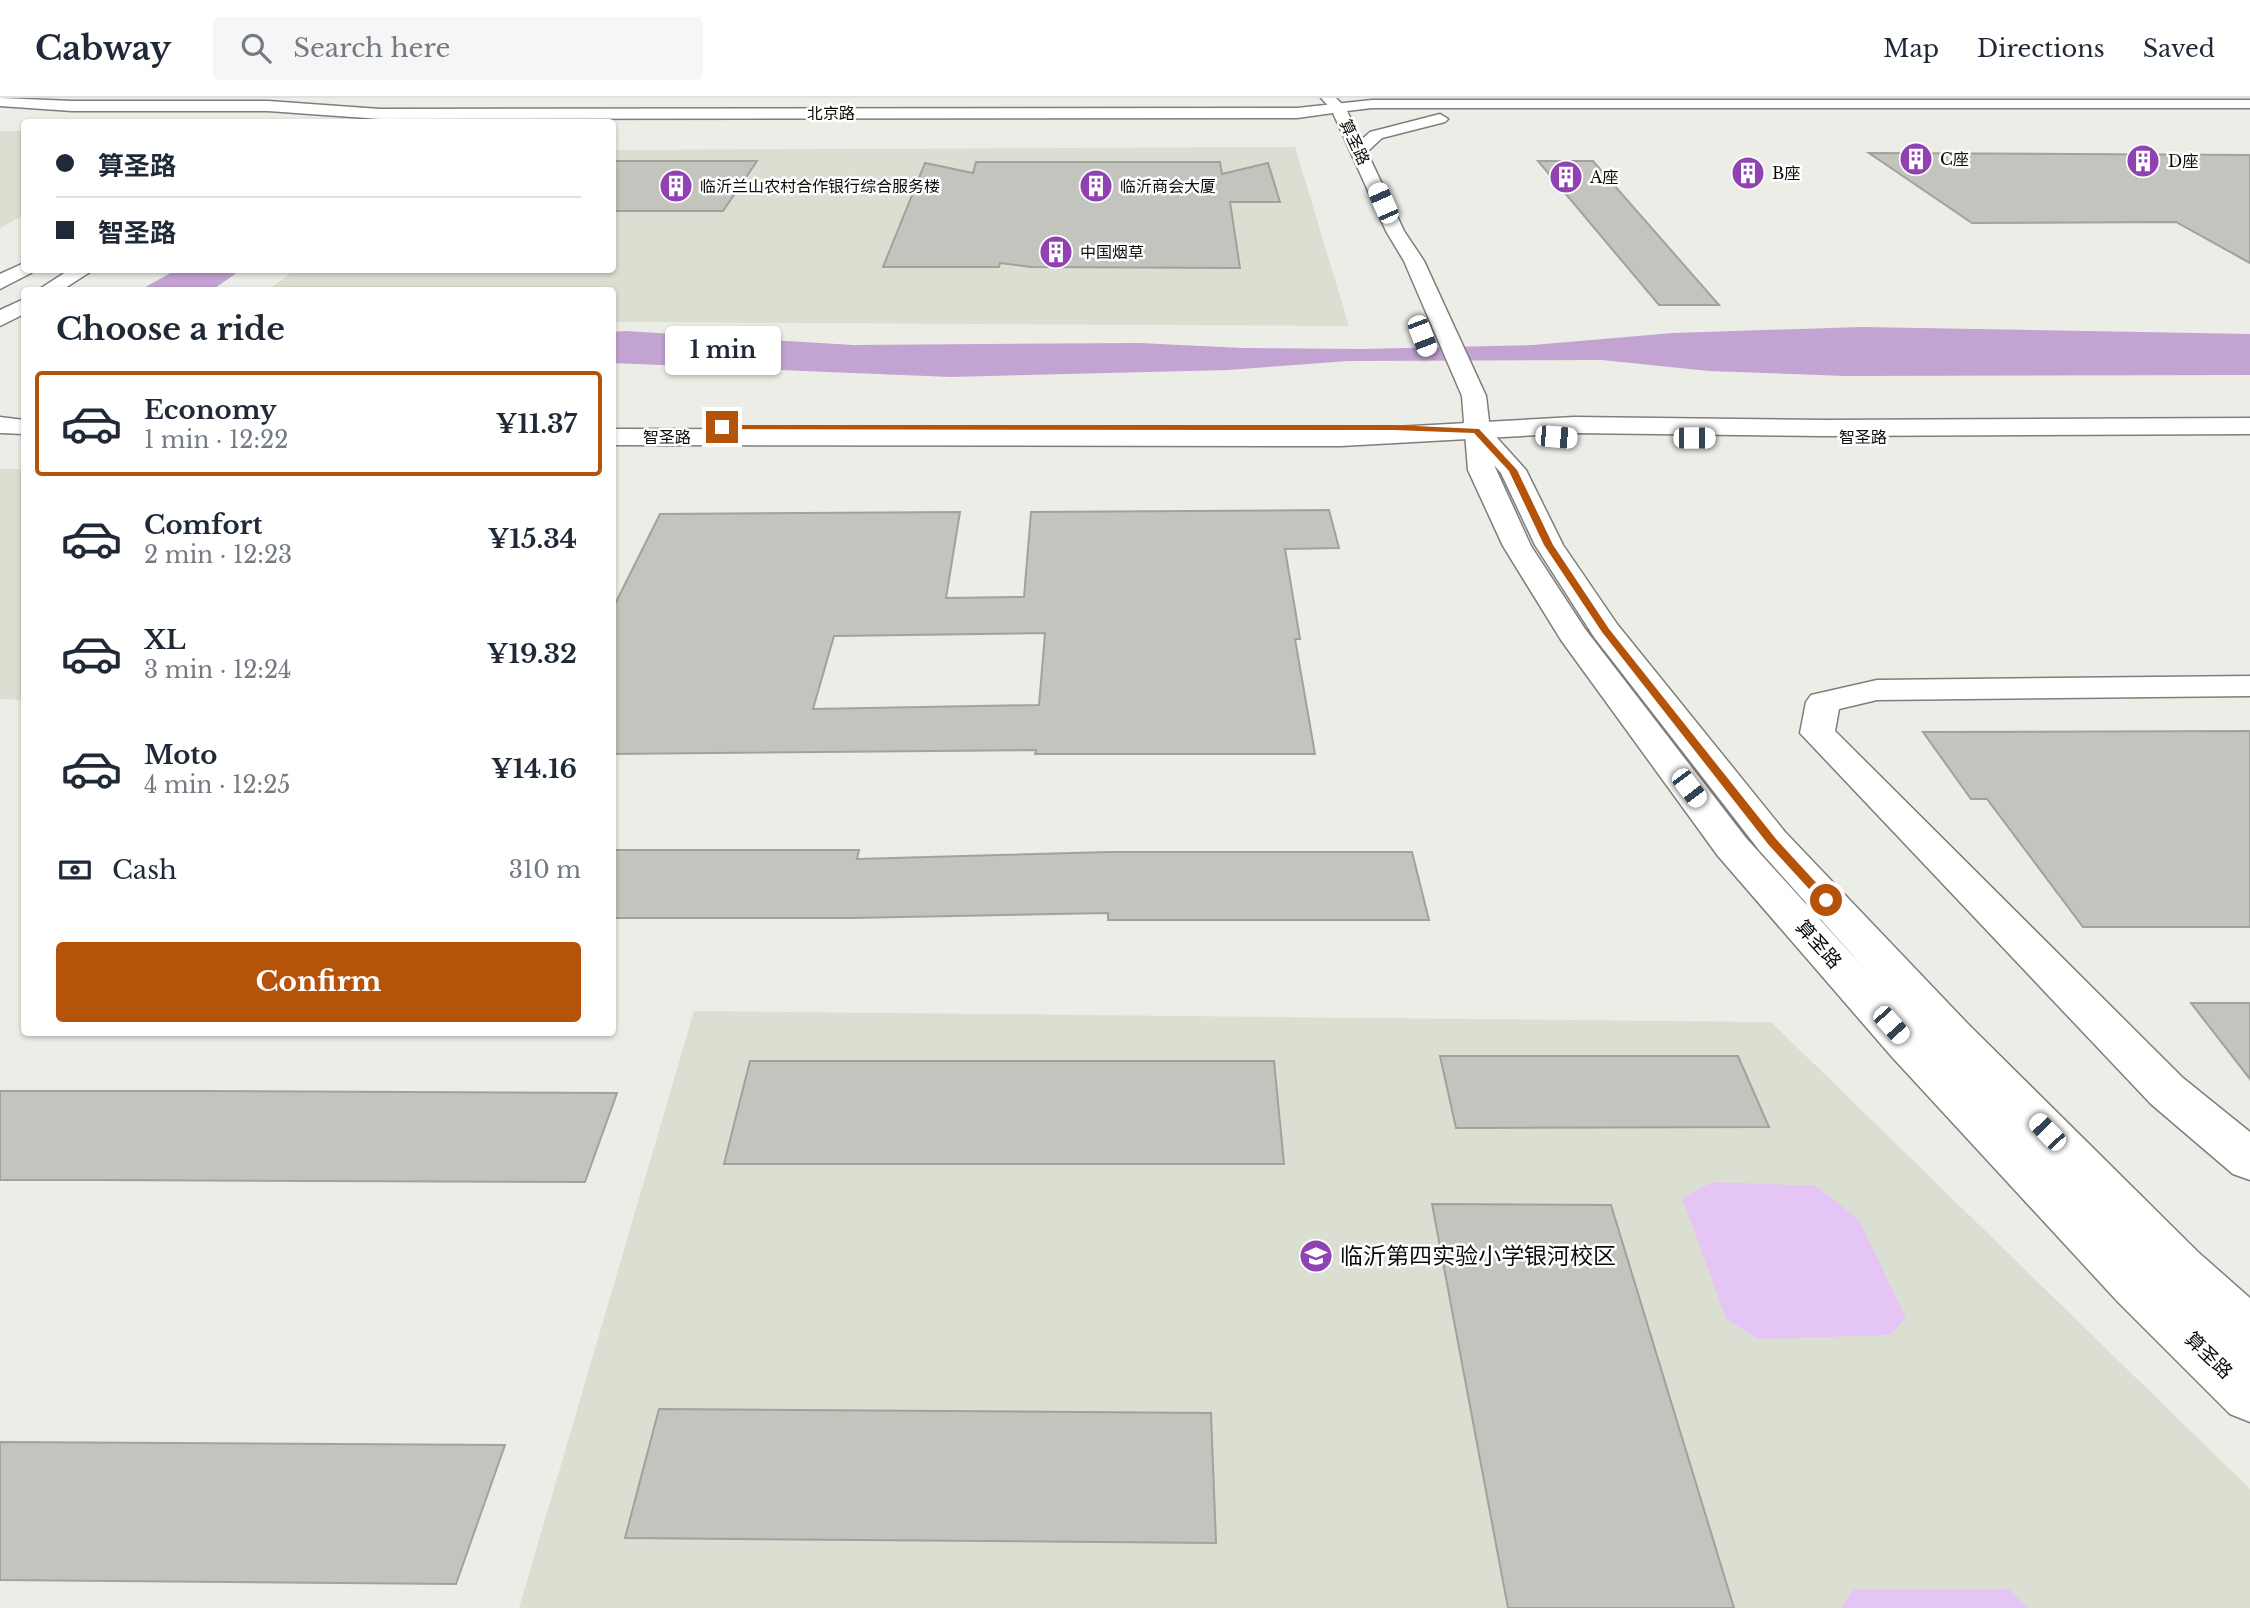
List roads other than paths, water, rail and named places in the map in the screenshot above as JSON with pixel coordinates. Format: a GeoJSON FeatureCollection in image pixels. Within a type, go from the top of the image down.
{"type":"FeatureCollection","features":[{"type":"Feature","properties":{"kind":"main road"},"geometry":{"type":"LineString","coordinates":[[151,106],[236,98]]}},
{"type":"Feature","properties":{"kind":"main road"},"geometry":{"type":"LineString","coordinates":[[315,119],[334,98]]}},
{"type":"Feature","properties":{"kind":"main road"},"geometry":{"type":"LineString","coordinates":[[296,119],[368,98]]}},
{"type":"Feature","properties":{"kind":"main road"},"geometry":{"type":"LineString","coordinates":[[527,98],[693,105]]}},
{"type":"Feature","properties":{"kind":"main road"},"geometry":{"type":"LineString","coordinates":[[1190,108],[1239,98]]}},
{"type":"Feature","properties":{"kind":"main road"},"geometry":{"type":"LineString","coordinates":[[1445,98],[1524,108]]}},
{"type":"Feature","properties":{"kind":"main road","name":"北京路"},"geometry":{"type":"LineString","coordinates":[[0,112],[253,115],[393,106],[693,105],[1190,108],[1297,113],[1334,101],[1376,113],[1524,108],[2250,104]]}},
{"type":"Feature","properties":{"kind":"main road","name":"算圣路"},"geometry":{"type":"LineString","coordinates":[[1334,101],[1475,396],[1481,470],[1517,546],[1572,633],[1732,847],[1908,1045],[2136,1285],[2250,1395]]}},
{"type":"Feature","properties":{"kind":"main road","name":"算圣路"},"geometry":{"type":"LineString","coordinates":[[1334,101],[1329,124],[1366,214]]}},
{"type":"Feature","properties":{"kind":"main road","name":"北京路"},"geometry":{"type":"LineString","coordinates":[[0,102],[268,106],[380,114],[1190,108]]}},
{"type":"Feature","properties":{"kind":"main road"},"geometry":{"type":"LineString","coordinates":[[1190,108],[1296,127]]}},
{"type":"Feature","properties":{"kind":"main road"},"geometry":{"type":"LineString","coordinates":[[1359,150],[1376,135],[1427,121],[1524,108]]}},
{"type":"Feature","properties":{"kind":"main road","name":"北京路"},"geometry":{"type":"LineString","coordinates":[[1524,108],[2250,113]]}},
{"type":"Feature","properties":{"kind":"main road"},"geometry":{"type":"LineString","coordinates":[[115,114],[188,119]]}},
{"type":"Feature","properties":{"kind":"main road"},"geometry":{"type":"LineString","coordinates":[[535,119],[655,114]]}},
{"type":"Feature","properties":{"kind":"main road"},"geometry":{"type":"LineString","coordinates":[[0,283],[21,271]]}},
{"type":"Feature","properties":{"kind":"main road"},"geometry":{"type":"LineString","coordinates":[[53,287],[78,273]]}},
{"type":"Feature","properties":{"kind":"main road"},"geometry":{"type":"LineString","coordinates":[[0,319],[21,307]]}},
{"type":"Feature","properties":{"kind":"main road","name":"算圣路"},"geometry":{"type":"LineString","coordinates":[[1446,395],[1513,470],[1549,545],[1605,630],[1772,841],[1951,1035],[2180,1268],[2250,1333]]}},
{"type":"Feature","properties":{"kind":"main road"},"geometry":{"type":"LineString","coordinates":[[0,425],[21,427]]}},
{"type":"Feature","properties":{"kind":"main road","name":"智圣路"},"geometry":{"type":"LineString","coordinates":[[616,437],[1341,438],[1574,425],[1824,428],[2250,426]]}},
{"type":"Feature","properties":{"kind":"main road","name":"智圣路"},"geometry":{"type":"LineString","coordinates":[[616,427],[1394,428],[1476,430],[1583,439],[2250,438]]}},
{"type":"Feature","properties":{"kind":"main road"},"geometry":{"type":"LineString","coordinates":[[0,439],[21,437]]}},
{"type":"Feature","properties":{"kind":"main road"},"geometry":{"type":"LineString","coordinates":[[2250,686],[1877,690],[1823,702],[1817,733],[2167,1091],[2250,1160]]}},
{"type":"Feature","properties":{"kind":"place","name":"C座"},"geometry":{"type":"Point","coordinates":[1916,159]}},
{"type":"Feature","properties":{"kind":"place","name":"D座"},"geometry":{"type":"Point","coordinates":[2143,161]}},
{"type":"Feature","properties":{"kind":"place","name":"B座"},"geometry":{"type":"Point","coordinates":[1748,173]}},
{"type":"Feature","properties":{"kind":"place","name":"A座"},"geometry":{"type":"Point","coordinates":[1566,177]}},
{"type":"Feature","properties":{"kind":"place","name":"临沂兰山农村合作银行综合服务楼"},"geometry":{"type":"Point","coordinates":[676,186]}},
{"type":"Feature","properties":{"kind":"place","name":"临沂商会大厦"},"geometry":{"type":"Point","coordinates":[1096,186]}},
{"type":"Feature","properties":{"kind":"place","name":"中国烟草"},"geometry":{"type":"Point","coordinates":[1056,252]}},
{"type":"Feature","properties":{"kind":"place","name":"临沂第四实验小学银河校区"},"geometry":{"type":"Point","coordinates":[1316,1256]}}]}
